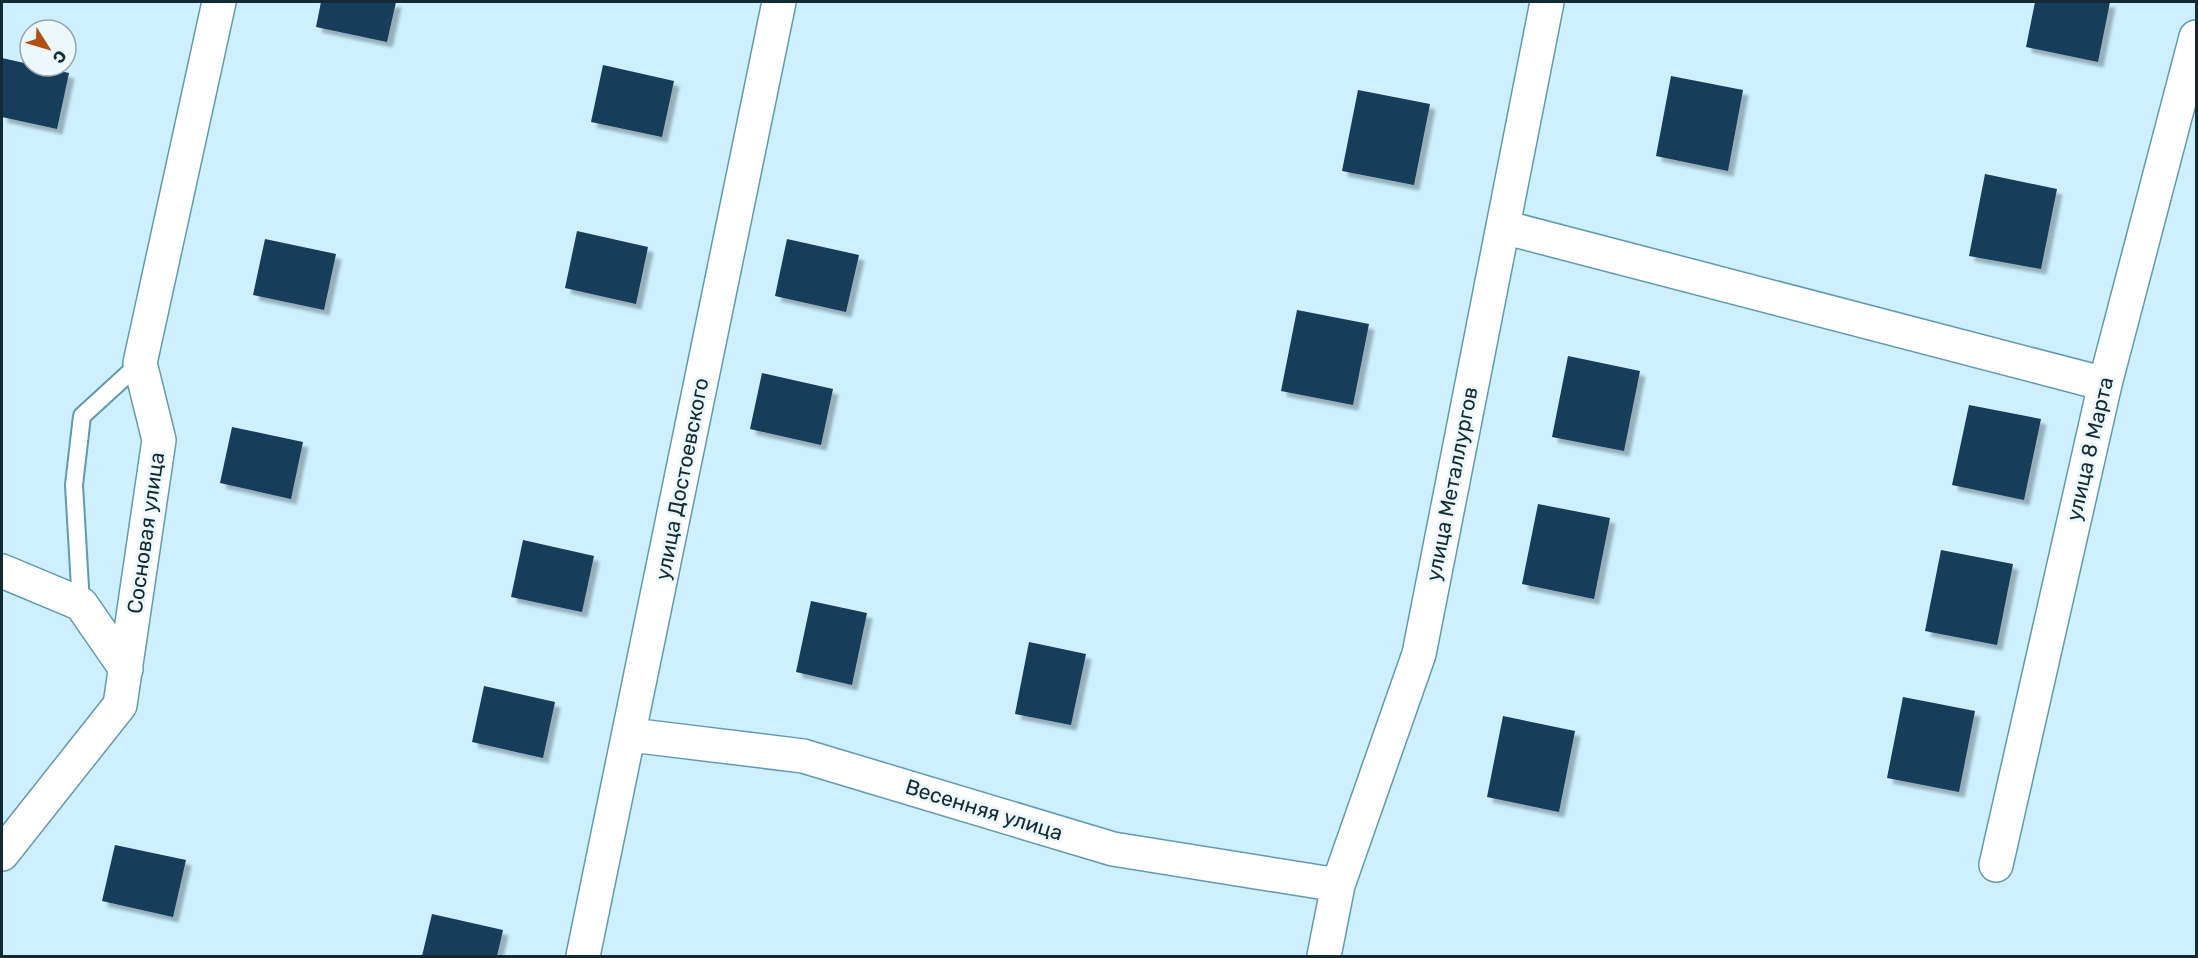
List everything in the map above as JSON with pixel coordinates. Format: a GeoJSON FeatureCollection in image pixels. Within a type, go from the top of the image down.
{"type":"FeatureCollection","features":[{"type":"Feature","properties":{"kind":"street","name":"Сосновая улица"},"geometry":{"type":"LineString","coordinates":[[2,854],[120,705],[159,440],[140,363],[219,2]]}},
{"type":"Feature","properties":{"kind":"street","name":"улица Достоевского"},"geometry":{"type":"LineString","coordinates":[[583,957],[631,735],[779,2]]}},
{"type":"Feature","properties":{"kind":"street","name":"улица Металлургов"},"geometry":{"type":"LineString","coordinates":[[1324,957],[1338,885],[1419,654],[1547,2]]}},
{"type":"Feature","properties":{"kind":"street","name":"улица 8 Марта"},"geometry":{"type":"LineString","coordinates":[[1996,865],[2105,384],[2196,37]]}},
{"type":"Feature","properties":{"kind":"street"},"geometry":{"type":"LineString","coordinates":[[1503,227],[2105,384]]}},
{"type":"Feature","properties":{"kind":"street"},"geometry":{"type":"LineString","coordinates":[[2,571],[81,604],[126,669]]}},
{"type":"Feature","properties":{"kind":"street","name":"Весенняя улица"},"geometry":{"type":"LineString","coordinates":[[631,735],[802,756],[1113,849],[1338,885]]}},
{"type":"Feature","properties":{"kind":"lane"},"geometry":{"type":"LineString","coordinates":[[81,604],[74,485],[82,416],[140,363]]}},
{"type":"Feature","properties":{"kind":"building"},"geometry":{"type":"Polygon","coordinates":[[[321,2],[396,2],[387,42],[316,27],[321,2]]]}},
{"type":"Feature","properties":{"kind":"building"},"geometry":{"type":"Polygon","coordinates":[[[2035,2],[2110,2],[2098,62],[2026,47],[2035,2]]]}},
{"type":"Feature","properties":{"kind":"building"},"geometry":{"type":"Polygon","coordinates":[[[2,58],[18,62],[18,78],[68,78],[57,129],[2,117],[2,58]]]}},
{"type":"Feature","properties":{"kind":"building"},"geometry":{"type":"Polygon","coordinates":[[[603,65],[674,81],[662,137],[591,122],[603,65]]]}},
{"type":"Feature","properties":{"kind":"building"},"geometry":{"type":"Polygon","coordinates":[[[1671,76],[1743,90],[1728,171],[1656,156],[1671,76]]]}},
{"type":"Feature","properties":{"kind":"building"},"geometry":{"type":"Polygon","coordinates":[[[1358,90],[1430,104],[1414,185],[1342,171],[1358,90]]]}},
{"type":"Feature","properties":{"kind":"building"},"geometry":{"type":"Polygon","coordinates":[[[1985,174],[2057,189],[2041,269],[1969,256],[1985,174]]]}},
{"type":"Feature","properties":{"kind":"building"},"geometry":{"type":"Polygon","coordinates":[[[577,231],[648,247],[636,304],[565,288],[577,231]]]}},
{"type":"Feature","properties":{"kind":"building"},"geometry":{"type":"Polygon","coordinates":[[[265,239],[336,254],[324,310],[253,295],[265,239]]]}},
{"type":"Feature","properties":{"kind":"building"},"geometry":{"type":"Polygon","coordinates":[[[787,239],[859,255],[846,312],[775,296],[787,239]]]}},
{"type":"Feature","properties":{"kind":"building"},"geometry":{"type":"Polygon","coordinates":[[[1297,310],[1369,324],[1353,405],[1281,391],[1297,310]]]}},
{"type":"Feature","properties":{"kind":"building"},"geometry":{"type":"Polygon","coordinates":[[[1568,356],[1640,371],[1624,451],[1552,437],[1568,356]]]}},
{"type":"Feature","properties":{"kind":"building"},"geometry":{"type":"Polygon","coordinates":[[[762,373],[833,389],[821,445],[750,429],[762,373]]]}},
{"type":"Feature","properties":{"kind":"building"},"geometry":{"type":"Polygon","coordinates":[[[1969,405],[2041,419],[2024,500],[1952,485],[1969,405]]]}},
{"type":"Feature","properties":{"kind":"building"},"geometry":{"type":"Polygon","coordinates":[[[232,427],[303,442],[291,499],[220,483],[232,427]]]}},
{"type":"Feature","properties":{"kind":"building"},"geometry":{"type":"Polygon","coordinates":[[[1538,504],[1610,518],[1594,599],[1522,584],[1538,504]]]}},
{"type":"Feature","properties":{"kind":"building"},"geometry":{"type":"Polygon","coordinates":[[[523,540],[594,556],[582,612],[511,597],[523,540]]]}},
{"type":"Feature","properties":{"kind":"building"},"geometry":{"type":"Polygon","coordinates":[[[1941,550],[2013,564],[1997,645],[1925,631],[1941,550]]]}},
{"type":"Feature","properties":{"kind":"building"},"geometry":{"type":"Polygon","coordinates":[[[811,601],[867,613],[852,685],[796,672],[811,601]]]}},
{"type":"Feature","properties":{"kind":"building"},"geometry":{"type":"Polygon","coordinates":[[[1029,642],[1086,654],[1071,725],[1015,714],[1029,642]]]}},
{"type":"Feature","properties":{"kind":"building"},"geometry":{"type":"Polygon","coordinates":[[[484,686],[555,702],[543,758],[472,742],[484,686]]]}},
{"type":"Feature","properties":{"kind":"building"},"geometry":{"type":"Polygon","coordinates":[[[1903,697],[1975,711],[1959,792],[1887,778],[1903,697]]]}},
{"type":"Feature","properties":{"kind":"building"},"geometry":{"type":"Polygon","coordinates":[[[1503,716],[1575,731],[1559,812],[1487,797],[1503,716]]]}},
{"type":"Feature","properties":{"kind":"building"},"geometry":{"type":"Polygon","coordinates":[[[115,845],[186,860],[173,917],[102,901],[115,845]]]}},
{"type":"Feature","properties":{"kind":"building"},"geometry":{"type":"Polygon","coordinates":[[[432,914],[503,930],[497,956],[422,956],[432,914]]]}}]}
